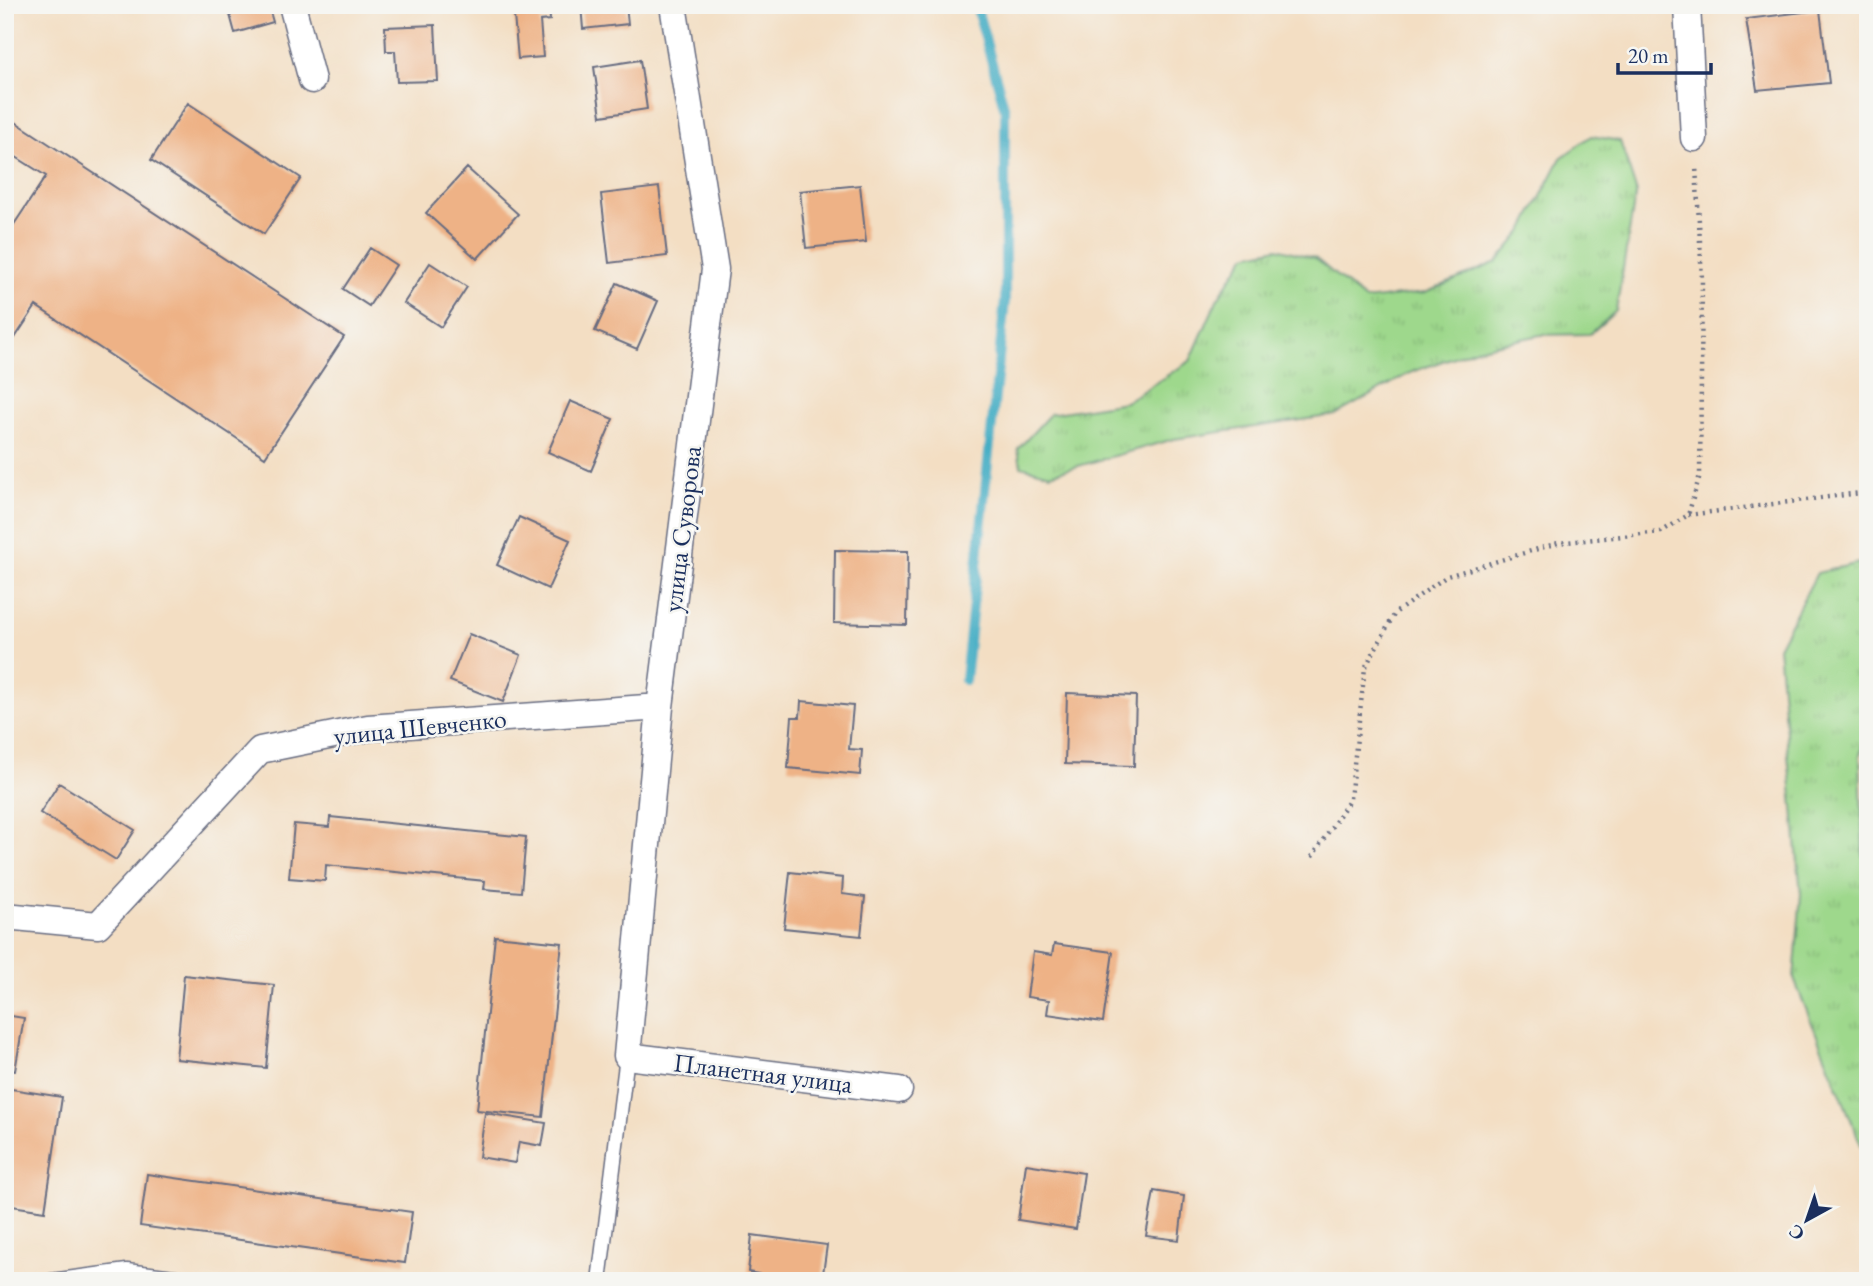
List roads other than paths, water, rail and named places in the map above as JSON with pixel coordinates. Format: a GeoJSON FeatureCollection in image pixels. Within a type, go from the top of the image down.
{"type":"FeatureCollection","features":[{"type":"Feature","properties":{"kind":"street"},"geometry":{"type":"LineString","coordinates":[[292,5],[312,80]]}},
{"type":"Feature","properties":{"kind":"street","name":"улица Суворова"},"geometry":{"type":"LineString","coordinates":[[627,1056],[660,707],[715,269],[673,5]]}},
{"type":"Feature","properties":{"kind":"street"},"geometry":{"type":"LineString","coordinates":[[1687,5],[1694,138]]}},
{"type":"Feature","properties":{"kind":"street","name":"улица Шевченко"},"geometry":{"type":"LineString","coordinates":[[5,916],[98,925],[260,750],[368,728],[660,707]]}},
{"type":"Feature","properties":{"kind":"street","name":"Планетная улица"},"geometry":{"type":"LineString","coordinates":[[627,1056],[899,1090]]}},
{"type":"Feature","properties":{"kind":"lane"},"geometry":{"type":"LineString","coordinates":[[599,1281],[627,1056]]}},
{"type":"Feature","properties":{"kind":"lane"},"geometry":{"type":"LineString","coordinates":[[51,1281],[127,1271],[205,1281]]}},
{"type":"Feature","properties":{"kind":"waterway"},"geometry":{"type":"LineString","coordinates":[[965,680],[1005,301],[1005,110],[976,5]]}}]}
